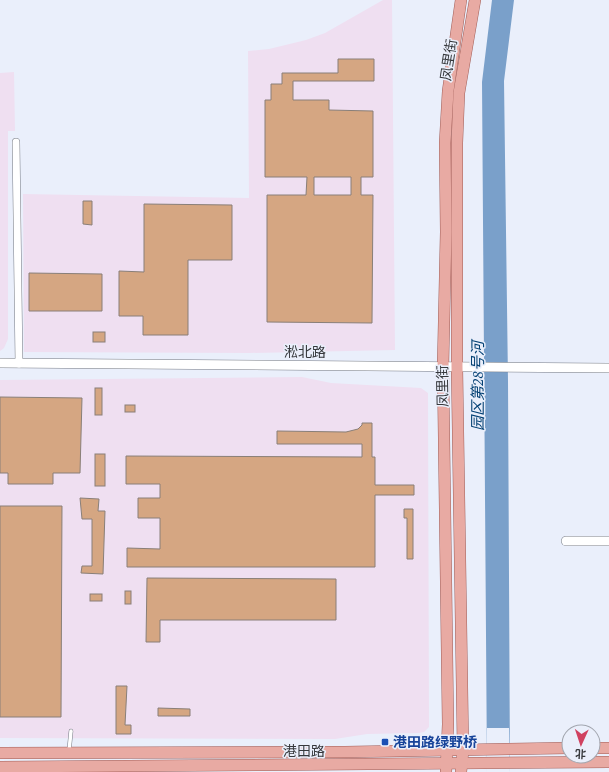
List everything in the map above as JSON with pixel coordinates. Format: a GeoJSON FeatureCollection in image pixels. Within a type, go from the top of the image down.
{"type":"FeatureCollection","features":[{"type":"Feature","properties":{"kind":"main road","name":"凤里街"},"geometry":{"type":"LineString","coordinates":[[446,768],[448,724],[443,366],[446,232],[445,143],[448,91],[462,0]]}},
{"type":"Feature","properties":{"kind":"main road","name":"凤里街"},"geometry":{"type":"LineString","coordinates":[[462,768],[457,136],[459,93],[474,0]]}},
{"type":"Feature","properties":{"kind":"main road","name":"港田路"},"geometry":{"type":"LineString","coordinates":[[0,753],[447,751],[510,748],[561,748]]}},
{"type":"Feature","properties":{"kind":"main road","name":"港田路"},"geometry":{"type":"LineString","coordinates":[[0,767],[462,768],[487,764],[510,763],[609,762]]}},
{"type":"Feature","properties":{"kind":"street"},"geometry":{"type":"LineString","coordinates":[[16,142],[19,364]]}},
{"type":"Feature","properties":{"kind":"street","name":"淞北路"},"geometry":{"type":"LineString","coordinates":[[0,364],[609,368]]}},
{"type":"Feature","properties":{"kind":"street"},"geometry":{"type":"LineString","coordinates":[[566,541],[609,541]]}},
{"type":"Feature","properties":{"kind":"lane"},"geometry":{"type":"LineString","coordinates":[[69,752],[71,731]]}},
{"type":"Feature","properties":{"kind":"shaded area"},"geometry":{"type":"Polygon","coordinates":[[[383,0],[392,0],[395,350],[249,353],[24,352],[23,194],[249,198],[248,51],[269,49],[306,40],[325,33],[383,0]]]}},
{"type":"Feature","properties":{"kind":"shaded area"},"geometry":{"type":"Polygon","coordinates":[[[14,72],[15,131],[8,131],[8,339],[4,348],[0,351],[0,73],[14,72]]]}},
{"type":"Feature","properties":{"kind":"shaded area"},"geometry":{"type":"Polygon","coordinates":[[[302,377],[331,383],[421,388],[428,393],[429,727],[424,732],[419,733],[367,734],[335,739],[0,738],[0,380],[302,377]]]}},
{"type":"Feature","properties":{"kind":"water"},"geometry":{"type":"Polygon","coordinates":[[[492,0],[514,0],[504,81],[508,381],[510,772],[487,772],[482,82],[492,0]]]}},
{"type":"Feature","properties":{"kind":"pier"},"geometry":{"type":"Polygon","coordinates":[[[487,728],[509,728],[510,772],[487,772],[487,728]]]}},
{"type":"Feature","properties":{"kind":"building"},"geometry":{"type":"Polygon","coordinates":[[[338,59],[374,59],[374,81],[293,81],[293,100],[329,100],[329,110],[373,111],[373,177],[361,177],[361,195],[373,195],[372,323],[267,322],[267,195],[306,195],[307,177],[265,177],[265,100],[271,100],[271,84],[282,84],[282,73],[338,73],[338,59]],[[314,177],[314,195],[351,195],[351,177],[314,177]]]}},
{"type":"Feature","properties":{"kind":"building"},"geometry":{"type":"Polygon","coordinates":[[[83,201],[92,201],[92,225],[83,224],[83,201]]]}},
{"type":"Feature","properties":{"kind":"building"},"geometry":{"type":"Polygon","coordinates":[[[144,204],[232,205],[232,260],[188,260],[188,335],[143,335],[143,316],[119,316],[119,271],[144,272],[144,204]]]}},
{"type":"Feature","properties":{"kind":"building"},"geometry":{"type":"Polygon","coordinates":[[[29,273],[102,274],[102,311],[29,311],[29,273]]]}},
{"type":"Feature","properties":{"kind":"building"},"geometry":{"type":"Polygon","coordinates":[[[93,332],[105,332],[105,342],[93,342],[93,332]]]}},
{"type":"Feature","properties":{"kind":"building"},"geometry":{"type":"Polygon","coordinates":[[[95,388],[102,388],[102,415],[95,415],[95,388]]]}},
{"type":"Feature","properties":{"kind":"building"},"geometry":{"type":"Polygon","coordinates":[[[0,397],[82,398],[80,473],[53,473],[53,484],[8,484],[8,473],[0,473],[0,397]]]}},
{"type":"Feature","properties":{"kind":"building"},"geometry":{"type":"Polygon","coordinates":[[[125,405],[135,405],[135,412],[125,412],[125,405]]]}},
{"type":"Feature","properties":{"kind":"building"},"geometry":{"type":"Polygon","coordinates":[[[362,423],[372,423],[372,457],[375,457],[375,485],[414,485],[414,495],[375,495],[375,567],[127,567],[127,548],[160,549],[160,518],[138,518],[138,498],[160,498],[160,484],[126,484],[126,456],[362,457],[362,444],[277,444],[277,431],[346,432],[358,429],[362,423]]]}},
{"type":"Feature","properties":{"kind":"building"},"geometry":{"type":"Polygon","coordinates":[[[95,454],[105,454],[105,486],[95,486],[95,454]]]}},
{"type":"Feature","properties":{"kind":"building"},"geometry":{"type":"Polygon","coordinates":[[[80,498],[99,499],[98,511],[105,511],[103,574],[81,573],[82,566],[92,566],[92,519],[82,519],[80,498]]]}},
{"type":"Feature","properties":{"kind":"building"},"geometry":{"type":"Polygon","coordinates":[[[0,506],[62,506],[61,717],[0,717],[0,506]]]}},
{"type":"Feature","properties":{"kind":"building"},"geometry":{"type":"Polygon","coordinates":[[[404,509],[413,509],[413,559],[407,559],[407,518],[404,518],[404,509]]]}},
{"type":"Feature","properties":{"kind":"building"},"geometry":{"type":"Polygon","coordinates":[[[147,578],[336,579],[336,620],[160,620],[160,642],[146,642],[147,578]]]}},
{"type":"Feature","properties":{"kind":"building"},"geometry":{"type":"Polygon","coordinates":[[[125,591],[131,591],[131,604],[125,604],[125,591]]]}},
{"type":"Feature","properties":{"kind":"building"},"geometry":{"type":"Polygon","coordinates":[[[90,594],[102,594],[102,601],[90,601],[90,594]]]}},
{"type":"Feature","properties":{"kind":"building"},"geometry":{"type":"Polygon","coordinates":[[[116,686],[127,686],[125,725],[131,725],[131,734],[116,734],[116,686]]]}},
{"type":"Feature","properties":{"kind":"building"},"geometry":{"type":"Polygon","coordinates":[[[158,708],[190,709],[190,716],[158,716],[158,708]]]}},
{"type":"Feature","properties":{"kind":"place","name":"港田路绿野桥"},"geometry":{"type":"Point","coordinates":[385,742]}},
{"type":"Feature","properties":{"kind":"water label","name":"园区第28号河"},"geometry":{"type":"Point","coordinates":[478,386]}}]}
